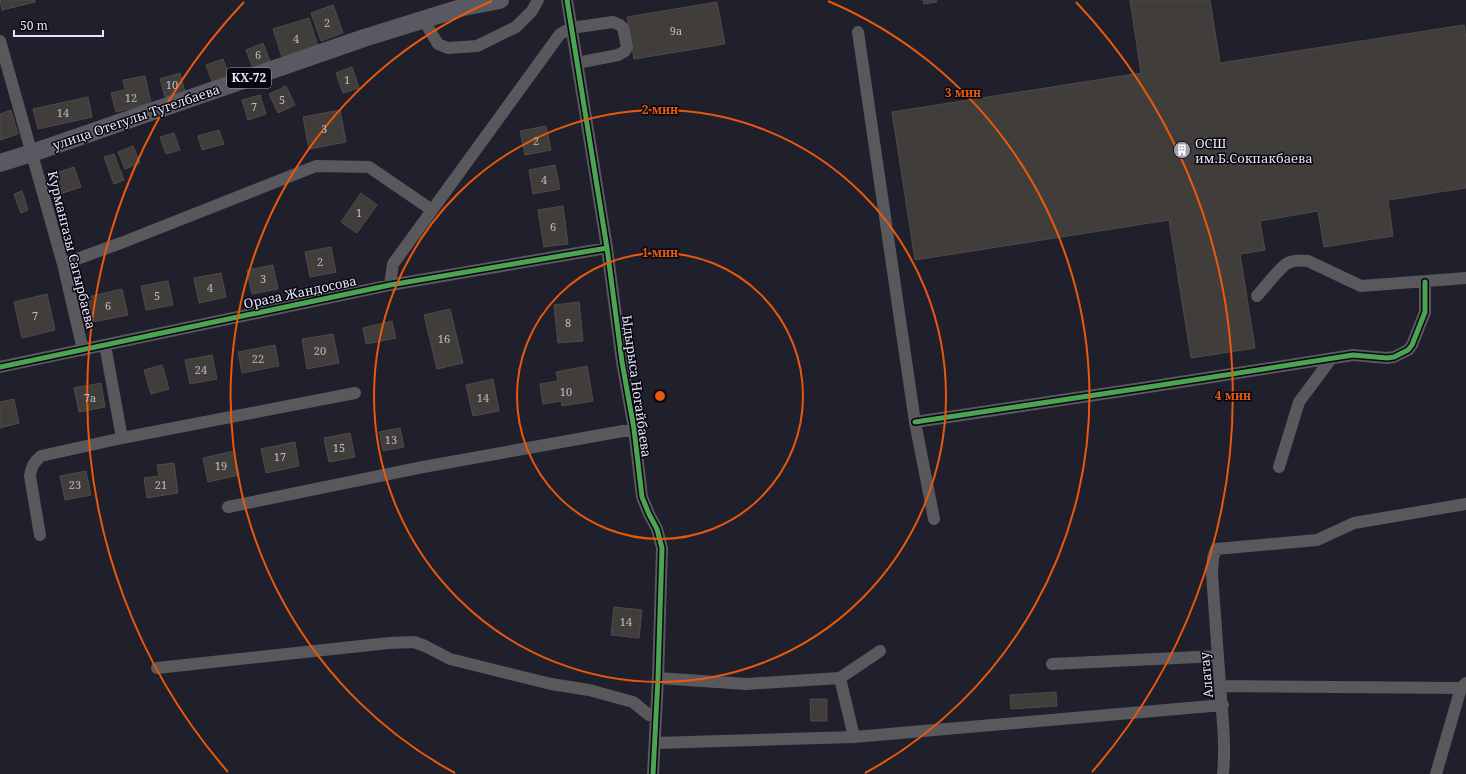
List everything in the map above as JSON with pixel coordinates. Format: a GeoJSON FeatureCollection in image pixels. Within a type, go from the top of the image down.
{"type":"FeatureCollection","features":[{"type":"Feature","properties":{"kind":"main road","name":"улица Отегулы Тугелбаева"},"geometry":{"type":"LineString","coordinates":[[0,163],[364,38],[464,7],[500,0]]}},
{"type":"Feature","properties":{"kind":"street"},"geometry":{"type":"LineString","coordinates":[[423,19],[438,44],[448,48],[477,46],[516,27],[532,11],[538,0]]}},
{"type":"Feature","properties":{"kind":"street","name":"Ыдырыса Ногайбаева"},"geometry":{"type":"LineString","coordinates":[[567,0],[607,248],[622,362],[634,429],[642,497],[657,529],[662,548],[653,774]]}},
{"type":"Feature","properties":{"kind":"street"},"geometry":{"type":"LineString","coordinates":[[390,284],[393,264],[560,34],[571,28],[613,22],[623,28],[627,47],[625,52],[618,55],[576,62]]}},
{"type":"Feature","properties":{"kind":"street"},"geometry":{"type":"LineString","coordinates":[[858,32],[915,422],[934,519]]}},
{"type":"Feature","properties":{"kind":"street","name":"Курмангазы Сагырбаева"},"geometry":{"type":"LineString","coordinates":[[0,41],[62,264],[83,350]]}},
{"type":"Feature","properties":{"kind":"street"},"geometry":{"type":"LineString","coordinates":[[62,264],[121,243],[316,166],[369,167],[432,210]]}},
{"type":"Feature","properties":{"kind":"street","name":"Ораза Жандосова"},"geometry":{"type":"LineString","coordinates":[[0,367],[390,284],[607,248]]}},
{"type":"Feature","properties":{"kind":"street"},"geometry":{"type":"LineString","coordinates":[[1257,296],[1286,264],[1293,261],[1303,260],[1361,286],[1466,278]]}},
{"type":"Feature","properties":{"kind":"street"},"geometry":{"type":"LineString","coordinates":[[915,422],[1353,355],[1388,358],[1394,357],[1408,350],[1412,345],[1425,312],[1425,282]]}},
{"type":"Feature","properties":{"kind":"street"},"geometry":{"type":"LineString","coordinates":[[105,345],[122,438]]}},
{"type":"Feature","properties":{"kind":"street"},"geometry":{"type":"LineString","coordinates":[[1279,467],[1299,402],[1331,359]]}},
{"type":"Feature","properties":{"kind":"street"},"geometry":{"type":"LineString","coordinates":[[40,535],[30,470],[41,456],[122,438],[355,393]]}},
{"type":"Feature","properties":{"kind":"street"},"geometry":{"type":"LineString","coordinates":[[228,507],[423,467],[634,429]]}},
{"type":"Feature","properties":{"kind":"street","name":"Алатау"},"geometry":{"type":"LineString","coordinates":[[1223,774],[1225,750],[1223,705],[1220,686],[1212,574],[1212,558],[1216,549],[1317,540],[1354,523],[1466,504]]}},
{"type":"Feature","properties":{"kind":"street"},"geometry":{"type":"LineString","coordinates":[[157,668],[389,643],[414,642],[450,659],[551,684],[589,690],[633,702],[649,716],[656,717]]}},
{"type":"Feature","properties":{"kind":"street"},"geometry":{"type":"LineString","coordinates":[[658,678],[746,684],[840,678],[880,651]]}},
{"type":"Feature","properties":{"kind":"street"},"geometry":{"type":"LineString","coordinates":[[1052,664],[1218,656]]}},
{"type":"Feature","properties":{"kind":"street"},"geometry":{"type":"LineString","coordinates":[[840,678],[854,737]]}},
{"type":"Feature","properties":{"kind":"street"},"geometry":{"type":"LineString","coordinates":[[1220,686],[1464,685],[1436,774]]}},
{"type":"Feature","properties":{"kind":"street"},"geometry":{"type":"LineString","coordinates":[[655,743],[854,737],[1223,705]]}},
{"type":"Feature","properties":{"kind":"building"},"geometry":{"type":"Polygon","coordinates":[[[0,0],[35,0],[35,2],[2,10],[0,0]]]}},
{"type":"Feature","properties":{"kind":"building"},"geometry":{"type":"Polygon","coordinates":[[[923,0],[936,0],[937,2],[924,4],[923,0]]]}},
{"type":"Feature","properties":{"kind":"building","name":"ОСШ им.Б.Сокпакбаева"},"geometry":{"type":"Polygon","coordinates":[[[1130,0],[1210,0],[1220,63],[1464,25],[1466,38],[1466,188],[1388,200],[1393,236],[1324,247],[1318,211],[1260,221],[1265,250],[1240,254],[1255,348],[1191,358],[1169,220],[915,260],[892,112],[1141,73],[1130,0]]]}},
{"type":"Feature","properties":{"kind":"building"},"geometry":{"type":"Polygon","coordinates":[[[717,2],[725,44],[634,59],[627,17],[717,2]]]}},
{"type":"Feature","properties":{"kind":"building"},"geometry":{"type":"Polygon","coordinates":[[[333,5],[343,33],[321,41],[311,13],[333,5]]]}},
{"type":"Feature","properties":{"kind":"building"},"geometry":{"type":"Polygon","coordinates":[[[309,18],[319,49],[283,60],[273,29],[309,18]]]}},
{"type":"Feature","properties":{"kind":"building"},"geometry":{"type":"Polygon","coordinates":[[[263,43],[270,61],[253,68],[246,50],[263,43]]]}},
{"type":"Feature","properties":{"kind":"building"},"geometry":{"type":"Polygon","coordinates":[[[223,59],[230,78],[213,84],[206,65],[223,59]]]}},
{"type":"Feature","properties":{"kind":"building"},"geometry":{"type":"Polygon","coordinates":[[[352,67],[359,88],[343,93],[336,73],[352,67]]]}},
{"type":"Feature","properties":{"kind":"building"},"geometry":{"type":"Polygon","coordinates":[[[180,73],[185,92],[165,97],[160,79],[180,73]]]}},
{"type":"Feature","properties":{"kind":"building"},"geometry":{"type":"Polygon","coordinates":[[[145,76],[151,103],[116,112],[111,93],[125,90],[123,80],[145,76]]]}},
{"type":"Feature","properties":{"kind":"building"},"geometry":{"type":"Polygon","coordinates":[[[286,86],[295,105],[278,113],[269,94],[286,86]]]}},
{"type":"Feature","properties":{"kind":"building"},"geometry":{"type":"Polygon","coordinates":[[[260,95],[266,114],[248,120],[242,100],[260,95]]]}},
{"type":"Feature","properties":{"kind":"building"},"geometry":{"type":"Polygon","coordinates":[[[88,97],[92,117],[38,129],[33,109],[88,97]]]}},
{"type":"Feature","properties":{"kind":"building"},"geometry":{"type":"Polygon","coordinates":[[[11,110],[18,134],[0,140],[0,114],[11,110]]]}},
{"type":"Feature","properties":{"kind":"building"},"geometry":{"type":"Polygon","coordinates":[[[340,110],[346,142],[309,149],[303,117],[340,110]]]}},
{"type":"Feature","properties":{"kind":"building"},"geometry":{"type":"Polygon","coordinates":[[[546,126],[551,150],[525,155],[520,131],[546,126]]]}},
{"type":"Feature","properties":{"kind":"building"},"geometry":{"type":"Polygon","coordinates":[[[219,130],[224,144],[202,150],[198,136],[219,130]]]}},
{"type":"Feature","properties":{"kind":"building"},"geometry":{"type":"Polygon","coordinates":[[[174,133],[180,150],[166,154],[160,137],[174,133]]]}},
{"type":"Feature","properties":{"kind":"building"},"geometry":{"type":"Polygon","coordinates":[[[133,146],[140,163],[125,169],[118,152],[133,146]]]}},
{"type":"Feature","properties":{"kind":"building"},"geometry":{"type":"Polygon","coordinates":[[[114,154],[124,180],[114,184],[104,157],[114,154]]]}},
{"type":"Feature","properties":{"kind":"building"},"geometry":{"type":"Polygon","coordinates":[[[555,165],[560,189],[533,194],[529,170],[555,165]]]}},
{"type":"Feature","properties":{"kind":"building"},"geometry":{"type":"Polygon","coordinates":[[[74,167],[81,187],[60,194],[53,174],[74,167]]]}},
{"type":"Feature","properties":{"kind":"building"},"geometry":{"type":"Polygon","coordinates":[[[22,191],[28,210],[21,213],[14,194],[22,191]]]}},
{"type":"Feature","properties":{"kind":"building"},"geometry":{"type":"Polygon","coordinates":[[[361,193],[377,205],[357,233],[341,222],[361,193]]]}},
{"type":"Feature","properties":{"kind":"building"},"geometry":{"type":"Polygon","coordinates":[[[563,206],[568,244],[544,247],[538,210],[563,206]]]}},
{"type":"Feature","properties":{"kind":"building"},"geometry":{"type":"Polygon","coordinates":[[[331,247],[336,272],[310,277],[305,252],[331,247]]]}},
{"type":"Feature","properties":{"kind":"building"},"geometry":{"type":"Polygon","coordinates":[[[273,265],[278,289],[252,294],[247,270],[273,265]]]}},
{"type":"Feature","properties":{"kind":"building"},"geometry":{"type":"Polygon","coordinates":[[[221,273],[226,297],[199,303],[194,278],[221,273]]]}},
{"type":"Feature","properties":{"kind":"building"},"geometry":{"type":"Polygon","coordinates":[[[168,281],[173,305],[146,310],[141,286],[168,281]]]}},
{"type":"Feature","properties":{"kind":"building"},"geometry":{"type":"Polygon","coordinates":[[[122,289],[128,315],[93,322],[88,297],[122,289]]]}},
{"type":"Feature","properties":{"kind":"building"},"geometry":{"type":"Polygon","coordinates":[[[47,294],[55,330],[22,338],[14,302],[47,294]]]}},
{"type":"Feature","properties":{"kind":"building"},"geometry":{"type":"Polygon","coordinates":[[[579,302],[583,341],[558,343],[554,305],[579,302]]]}},
{"type":"Feature","properties":{"kind":"building"},"geometry":{"type":"Polygon","coordinates":[[[450,309],[463,363],[437,369],[424,315],[450,309]]]}},
{"type":"Feature","properties":{"kind":"building"},"geometry":{"type":"Polygon","coordinates":[[[392,321],[396,338],[366,344],[363,328],[392,321]]]}},
{"type":"Feature","properties":{"kind":"building"},"geometry":{"type":"Polygon","coordinates":[[[333,334],[339,363],[307,369],[302,339],[333,334]]]}},
{"type":"Feature","properties":{"kind":"building"},"geometry":{"type":"Polygon","coordinates":[[[275,345],[279,366],[242,373],[238,352],[275,345]]]}},
{"type":"Feature","properties":{"kind":"building"},"geometry":{"type":"Polygon","coordinates":[[[212,355],[217,379],[190,384],[185,360],[212,355]]]}},
{"type":"Feature","properties":{"kind":"building"},"geometry":{"type":"Polygon","coordinates":[[[162,365],[169,389],[151,394],[144,370],[162,365]]]}},
{"type":"Feature","properties":{"kind":"building"},"geometry":{"type":"Polygon","coordinates":[[[587,366],[593,401],[562,406],[561,401],[543,404],[540,384],[558,381],[556,372],[587,366]]]}},
{"type":"Feature","properties":{"kind":"building"},"geometry":{"type":"Polygon","coordinates":[[[493,379],[499,411],[473,416],[466,385],[493,379]]]}},
{"type":"Feature","properties":{"kind":"building"},"geometry":{"type":"Polygon","coordinates":[[[101,383],[105,407],[79,412],[74,388],[101,383]]]}},
{"type":"Feature","properties":{"kind":"building"},"geometry":{"type":"Polygon","coordinates":[[[14,399],[19,423],[0,428],[0,402],[14,399]]]}},
{"type":"Feature","properties":{"kind":"building"},"geometry":{"type":"Polygon","coordinates":[[[400,428],[404,447],[383,451],[379,432],[400,428]]]}},
{"type":"Feature","properties":{"kind":"building"},"geometry":{"type":"Polygon","coordinates":[[[350,433],[355,457],[329,462],[324,438],[350,433]]]}},
{"type":"Feature","properties":{"kind":"building"},"geometry":{"type":"Polygon","coordinates":[[[295,442],[299,466],[266,473],[261,449],[295,442]]]}},
{"type":"Feature","properties":{"kind":"building"},"geometry":{"type":"Polygon","coordinates":[[[234,451],[239,475],[208,482],[203,458],[234,451]]]}},
{"type":"Feature","properties":{"kind":"building"},"geometry":{"type":"Polygon","coordinates":[[[174,463],[178,493],[147,498],[144,478],[159,476],[157,465],[174,463]]]}},
{"type":"Feature","properties":{"kind":"building"},"geometry":{"type":"Polygon","coordinates":[[[86,471],[91,495],[65,500],[60,476],[86,471]]]}},
{"type":"Feature","properties":{"kind":"building"},"geometry":{"type":"Polygon","coordinates":[[[614,607],[642,610],[639,638],[611,635],[614,607]]]}},
{"type":"Feature","properties":{"kind":"building"},"geometry":{"type":"Polygon","coordinates":[[[1056,692],[1057,706],[1011,709],[1010,695],[1056,692]]]}},
{"type":"Feature","properties":{"kind":"building"},"geometry":{"type":"Polygon","coordinates":[[[810,699],[827,699],[827,721],[811,721],[810,699]]]}},
{"type":"Feature","properties":{"kind":"cycle path"},"geometry":{"type":"LineString","coordinates":[[567,0],[607,248],[622,362],[634,429],[642,497],[657,529],[662,548],[653,774]]}},
{"type":"Feature","properties":{"kind":"cycle path"},"geometry":{"type":"LineString","coordinates":[[0,367],[390,285],[607,248]]}},
{"type":"Feature","properties":{"kind":"cycle path"},"geometry":{"type":"LineString","coordinates":[[915,422],[1353,355],[1387,358],[1394,357],[1408,350],[1412,345],[1425,312],[1425,282]]}},
{"type":"Feature","properties":{"kind":"place","name":"ОСШ им.Б.Сокпакбаева"},"geometry":{"type":"Point","coordinates":[1182,150]}}]}
